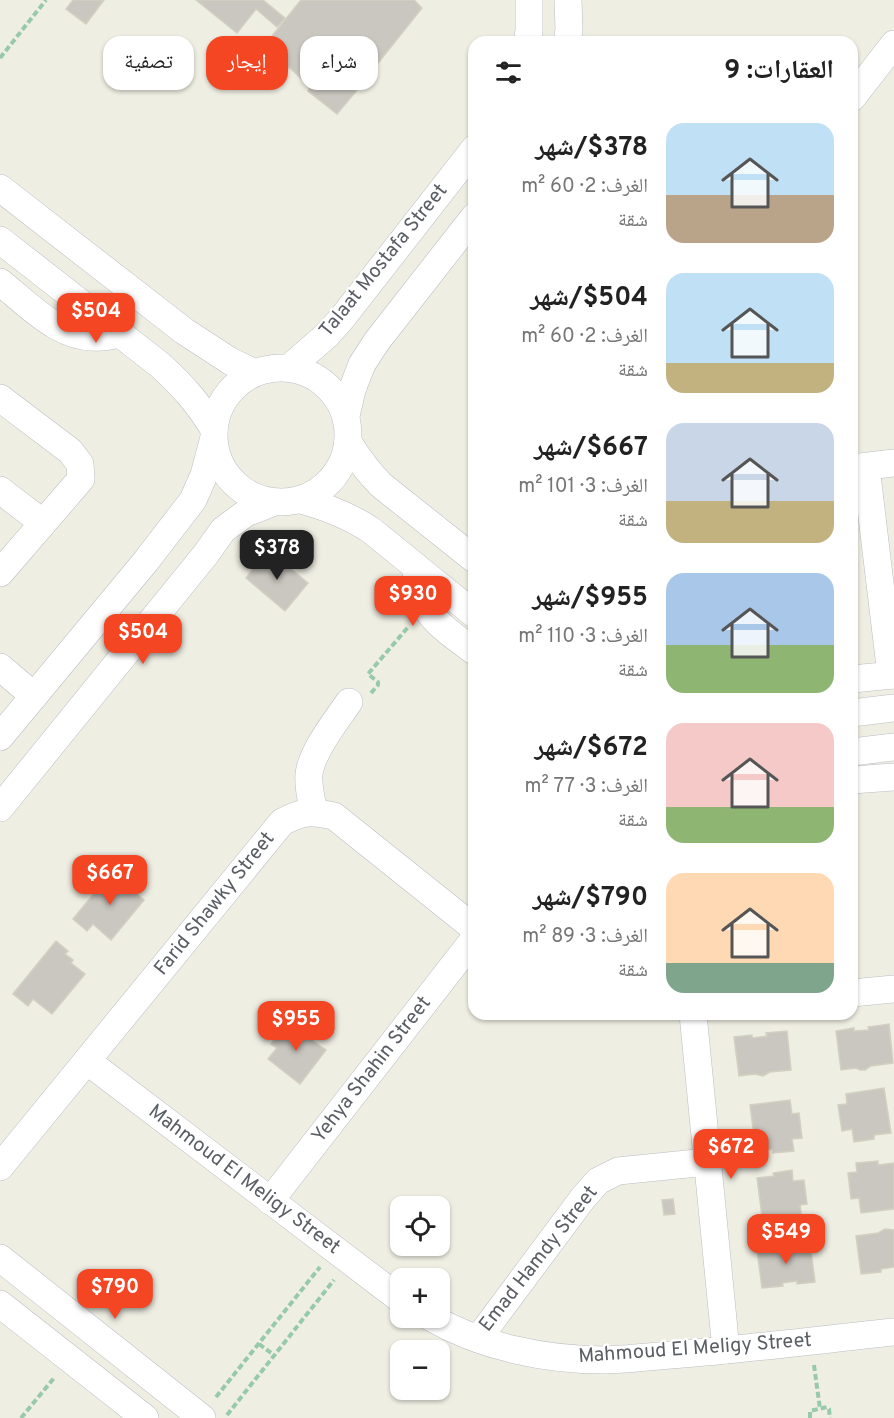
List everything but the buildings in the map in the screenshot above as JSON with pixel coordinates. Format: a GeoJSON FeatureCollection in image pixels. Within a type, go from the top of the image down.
{"type":"FeatureCollection","features":[{"type":"Feature","properties":{"kind":"street"},"geometry":{"type":"LineString","coordinates":[[528,36],[529,0]]}},
{"type":"Feature","properties":{"kind":"street"},"geometry":{"type":"LineString","coordinates":[[568,0],[568,36]]}},
{"type":"Feature","properties":{"kind":"street"},"geometry":{"type":"LineString","coordinates":[[858,90],[894,44]]}},
{"type":"Feature","properties":{"kind":"street","name":"Talaat Mostafa Street"},"geometry":{"type":"LineString","coordinates":[[289,368],[321,341],[343,317],[468,157]]}},
{"type":"Feature","properties":{"kind":"street"},"geometry":{"type":"LineString","coordinates":[[0,188],[184,331],[231,361],[255,373]]}},
{"type":"Feature","properties":{"kind":"street"},"geometry":{"type":"LineString","coordinates":[[0,240],[181,384],[199,405],[214,435],[218,459],[226,476],[239,489],[255,498],[272,503],[287,503],[319,492],[333,478],[343,461],[352,390],[363,364],[377,341],[468,230]]}},
{"type":"Feature","properties":{"kind":"street"},"geometry":{"type":"LineString","coordinates":[[0,282],[61,329],[80,336],[100,338],[120,334]]}},
{"type":"Feature","properties":{"kind":"street"},"geometry":{"type":"LineString","coordinates":[[6,719],[34,696],[146,561],[193,500],[204,475],[218,411],[226,395],[239,382],[255,373],[272,368],[289,368],[305,372],[331,389],[340,402],[357,458],[381,486],[468,546]]}},
{"type":"Feature","properties":{"kind":"street"},"geometry":{"type":"LineString","coordinates":[[0,399],[70,451],[80,464],[81,479],[1,572]]}},
{"type":"Feature","properties":{"kind":"street"},"geometry":{"type":"LineString","coordinates":[[858,679],[893,675],[859,467],[894,463]]}},
{"type":"Feature","properties":{"kind":"street"},"geometry":{"type":"LineString","coordinates":[[0,489],[43,523]]}},
{"type":"Feature","properties":{"kind":"street"},"geometry":{"type":"LineString","coordinates":[[301,500],[356,520],[468,609]]}},
{"type":"Feature","properties":{"kind":"street"},"geometry":{"type":"LineString","coordinates":[[0,808],[223,530],[246,513],[272,503]]}},
{"type":"Feature","properties":{"kind":"street"},"geometry":{"type":"LineString","coordinates":[[416,566],[418,586],[425,607],[440,624],[468,646]]}},
{"type":"Feature","properties":{"kind":"street"},"geometry":{"type":"LineString","coordinates":[[0,667],[34,696]]}},
{"type":"Feature","properties":{"kind":"street"},"geometry":{"type":"LineString","coordinates":[[349,702],[315,754],[309,773],[309,792],[314,812],[334,816],[468,923]]}},
{"type":"Feature","properties":{"kind":"street"},"geometry":{"type":"LineString","coordinates":[[858,712],[894,708]]}},
{"type":"Feature","properties":{"kind":"street"},"geometry":{"type":"LineString","coordinates":[[858,751],[894,747]]}},
{"type":"Feature","properties":{"kind":"street"},"geometry":{"type":"LineString","coordinates":[[858,780],[894,777]]}},
{"type":"Feature","properties":{"kind":"street","name":"Farid Shawky Street"},"geometry":{"type":"LineString","coordinates":[[0,1167],[282,822],[297,814],[314,812]]}},
{"type":"Feature","properties":{"kind":"street","name":"Yehya Shahin Street"},"geometry":{"type":"LineString","coordinates":[[270,1201],[468,947]]}},
{"type":"Feature","properties":{"kind":"street"},"geometry":{"type":"LineString","coordinates":[[858,992],[894,989]]}},
{"type":"Feature","properties":{"kind":"street"},"geometry":{"type":"LineString","coordinates":[[694,1020],[726,1350]]}},
{"type":"Feature","properties":{"kind":"street","name":"Mahmoud El Meligy Street"},"geometry":{"type":"LineString","coordinates":[[87,1061],[390,1292]]}},
{"type":"Feature","properties":{"kind":"street","name":"Emad Hamdy Street"},"geometry":{"type":"LineString","coordinates":[[478,1339],[598,1181],[618,1171],[707,1162]]}},
{"type":"Feature","properties":{"kind":"street"},"geometry":{"type":"LineString","coordinates":[[0,1258],[209,1417]]}},
{"type":"Feature","properties":{"kind":"street"},"geometry":{"type":"LineString","coordinates":[[0,1304],[145,1418]]}},
{"type":"Feature","properties":{"kind":"street","name":"Mahmoud El Meligy Street"},"geometry":{"type":"LineString","coordinates":[[450,1327],[478,1339],[519,1351],[562,1358],[605,1360],[894,1332]]}},
{"type":"Feature","properties":{"kind":"path"},"geometry":{"type":"LineString","coordinates":[[0,58],[46,0]]}},
{"type":"Feature","properties":{"kind":"path"},"geometry":{"type":"LineString","coordinates":[[349,702],[358,707],[378,685],[378,682],[368,674],[425,607]]}},
{"type":"Feature","properties":{"kind":"path"},"geometry":{"type":"LineString","coordinates":[[209,1417],[259,1344],[342,1254]]}},
{"type":"Feature","properties":{"kind":"path"},"geometry":{"type":"LineString","coordinates":[[209,1417],[274,1355],[342,1254]]}},
{"type":"Feature","properties":{"kind":"path"},"geometry":{"type":"LineString","coordinates":[[812,1341],[820,1409]]}},
{"type":"Feature","properties":{"kind":"path"},"geometry":{"type":"LineString","coordinates":[[259,1344],[274,1355]]}},
{"type":"Feature","properties":{"kind":"path"},"geometry":{"type":"LineString","coordinates":[[21,1418],[69,1358]]}},
{"type":"Feature","properties":{"kind":"path"},"geometry":{"type":"LineString","coordinates":[[810,1418],[810,1411],[829,1408],[830,1418]]}}]}
